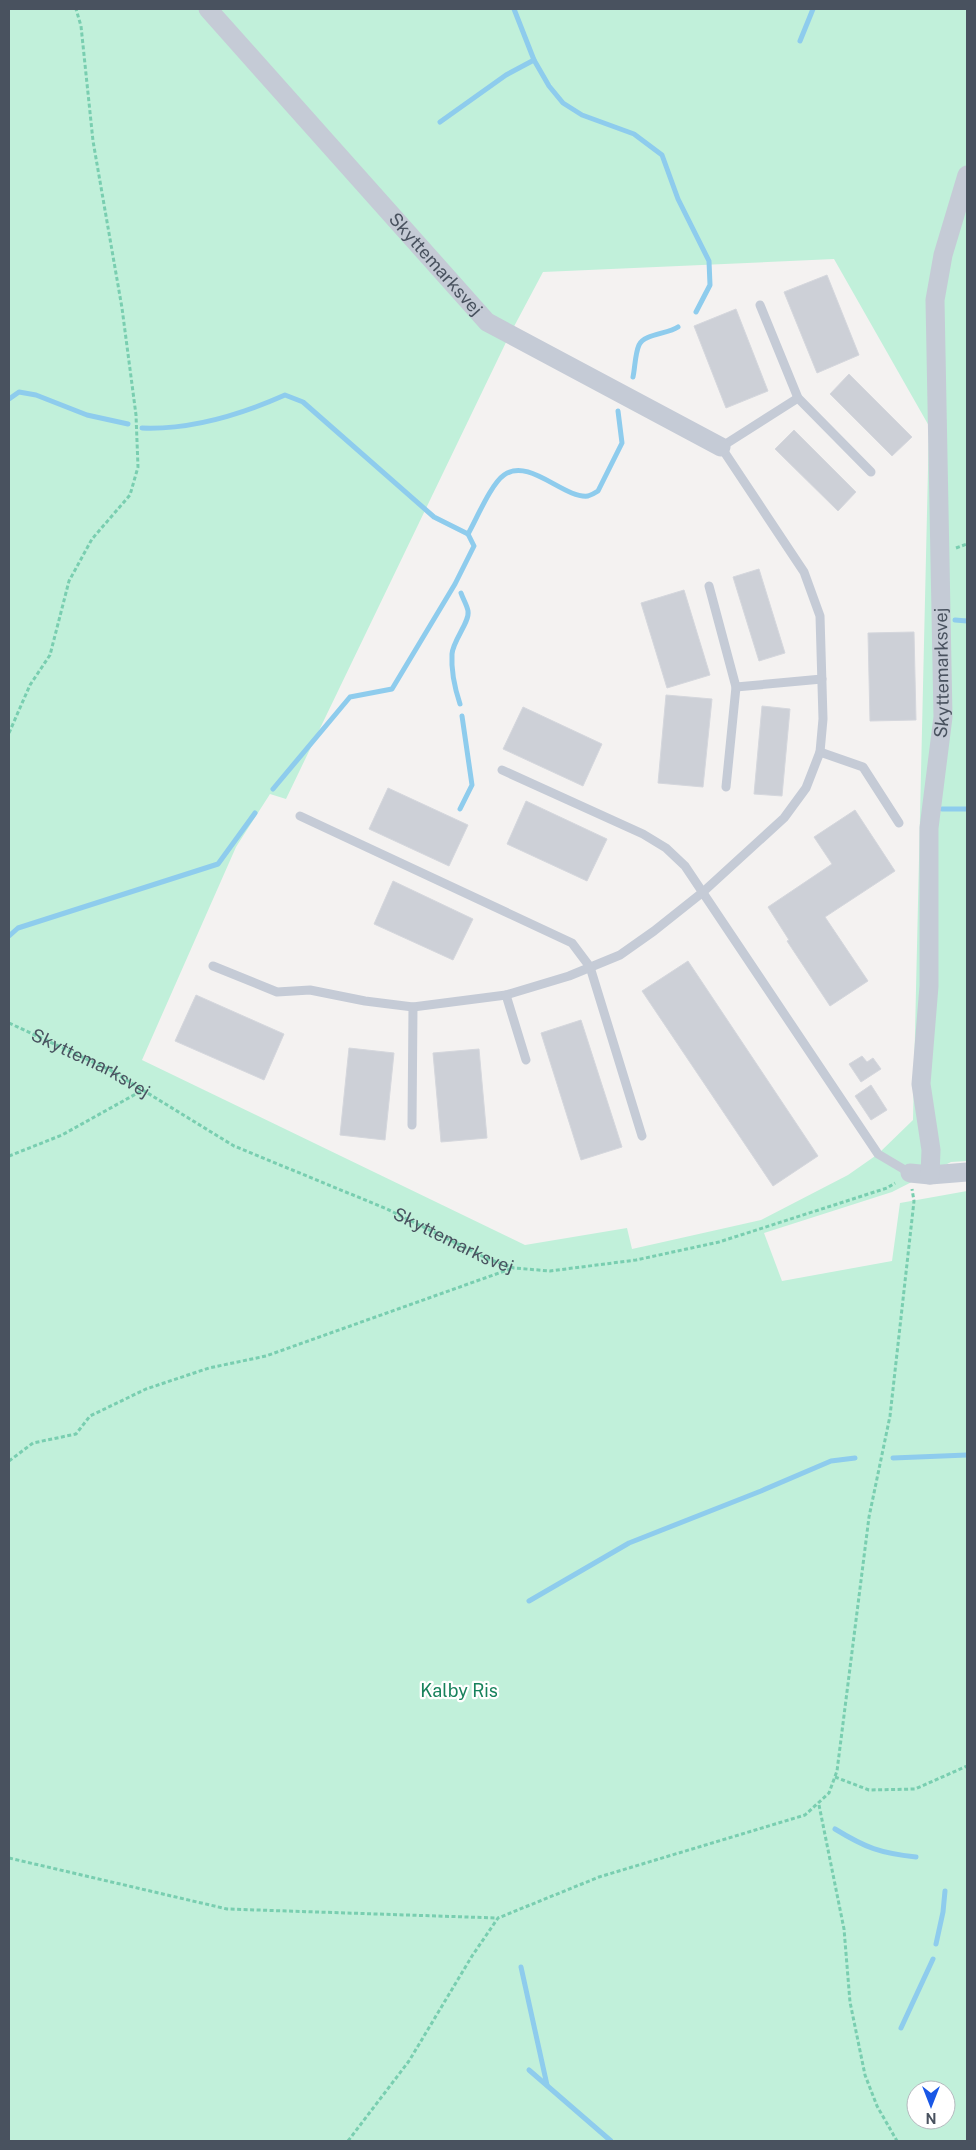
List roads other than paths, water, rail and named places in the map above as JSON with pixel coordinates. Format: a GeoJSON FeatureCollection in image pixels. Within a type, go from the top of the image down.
{"type":"FeatureCollection","features":[{"type":"Feature","properties":{"kind":"street","name":"Skyttemarksvej"},"geometry":{"type":"LineString","coordinates":[[208,9],[487,322],[720,447]]}},
{"type":"Feature","properties":{"kind":"street","name":"Skyttemarksvej"},"geometry":{"type":"LineString","coordinates":[[930,1175],[931,1150],[921,1084],[929,986],[929,828],[943,717],[935,300],[943,255],[967,175]]}},
{"type":"Feature","properties":{"kind":"street"},"geometry":{"type":"LineString","coordinates":[[910,1173],[930,1175],[967,1172]]}},
{"type":"Feature","properties":{"kind":"lane"},"geometry":{"type":"LineString","coordinates":[[760,305],[798,398],[870,472]]}},
{"type":"Feature","properties":{"kind":"lane"},"geometry":{"type":"LineString","coordinates":[[213,966],[277,992],[310,990],[364,1001],[413,1007],[506,995],[620,955],[703,892],[784,818],[806,788],[820,752],[823,719],[820,616],[804,572],[720,447],[798,398]]}},
{"type":"Feature","properties":{"kind":"lane"},"geometry":{"type":"LineString","coordinates":[[709,586],[736,686],[726,788]]}},
{"type":"Feature","properties":{"kind":"lane"},"geometry":{"type":"LineString","coordinates":[[736,686],[822,679]]}},
{"type":"Feature","properties":{"kind":"lane"},"geometry":{"type":"LineString","coordinates":[[820,752],[863,767],[899,823]]}},
{"type":"Feature","properties":{"kind":"lane"},"geometry":{"type":"LineString","coordinates":[[502,770],[643,834],[666,848],[685,866],[878,1154],[910,1173]]}},
{"type":"Feature","properties":{"kind":"lane"},"geometry":{"type":"LineString","coordinates":[[300,816],[572,943],[590,967],[642,1136]]}},
{"type":"Feature","properties":{"kind":"lane"},"geometry":{"type":"LineString","coordinates":[[506,995],[526,1060]]}},
{"type":"Feature","properties":{"kind":"lane"},"geometry":{"type":"LineString","coordinates":[[412,1125],[413,1007]]}},
{"type":"Feature","properties":{"kind":"waterway"},"geometry":{"type":"LineString","coordinates":[[514,9],[534,60],[549,86],[563,103],[582,115],[634,134],[662,155],[678,199],[709,261],[710,285],[696,312]]}},
{"type":"Feature","properties":{"kind":"waterway"},"geometry":{"type":"LineString","coordinates":[[800,41],[813,9]]}},
{"type":"Feature","properties":{"kind":"waterway"},"geometry":{"type":"LineString","coordinates":[[440,122],[506,75],[534,60]]}},
{"type":"Feature","properties":{"kind":"waterway"},"geometry":{"type":"LineString","coordinates":[[633,377],[637,353],[642,341],[678,327]]}},
{"type":"Feature","properties":{"kind":"waterway"},"geometry":{"type":"LineString","coordinates":[[9,399],[19,392],[36,395],[87,415],[128,424]]}},
{"type":"Feature","properties":{"kind":"waterway"},"geometry":{"type":"LineString","coordinates":[[142,428],[161,428],[215,420],[251,409],[285,395],[303,402],[434,517],[468,534],[474,546],[455,584],[392,689],[350,697],[273,789]]}},
{"type":"Feature","properties":{"kind":"waterway"},"geometry":{"type":"LineString","coordinates":[[468,534],[484,502],[499,479],[514,471],[524,471],[535,475],[579,495],[588,496],[598,491],[622,443],[618,411]]}},
{"type":"Feature","properties":{"kind":"waterway"},"geometry":{"type":"LineString","coordinates":[[460,704],[454,680],[452,654],[468,615],[461,593]]}},
{"type":"Feature","properties":{"kind":"waterway"},"geometry":{"type":"LineString","coordinates":[[955,620],[967,621]]}},
{"type":"Feature","properties":{"kind":"waterway"},"geometry":{"type":"LineString","coordinates":[[460,809],[472,785],[462,716]]}},
{"type":"Feature","properties":{"kind":"waterway"},"geometry":{"type":"LineString","coordinates":[[942,809],[967,809]]}},
{"type":"Feature","properties":{"kind":"waterway"},"geometry":{"type":"LineString","coordinates":[[9,936],[18,928],[218,864],[255,813]]}},
{"type":"Feature","properties":{"kind":"waterway"},"geometry":{"type":"LineString","coordinates":[[893,1458],[967,1455]]}},
{"type":"Feature","properties":{"kind":"waterway"},"geometry":{"type":"LineString","coordinates":[[529,1601],[629,1543],[831,1461],[855,1458]]}},
{"type":"Feature","properties":{"kind":"waterway"},"geometry":{"type":"LineString","coordinates":[[835,1829],[874,1849],[916,1857]]}},
{"type":"Feature","properties":{"kind":"waterway"},"geometry":{"type":"LineString","coordinates":[[936,1944],[943,1912],[945,1891]]}},
{"type":"Feature","properties":{"kind":"waterway"},"geometry":{"type":"LineString","coordinates":[[901,2028],[933,1959]]}},
{"type":"Feature","properties":{"kind":"waterway"},"geometry":{"type":"LineString","coordinates":[[521,1967],[547,2085]]}},
{"type":"Feature","properties":{"kind":"waterway"},"geometry":{"type":"LineString","coordinates":[[529,2070],[611,2141]]}},
{"type":"Feature","properties":{"kind":"park label","name":"Kalby Ris"},"geometry":{"type":"Point","coordinates":[459,1691]}}]}
